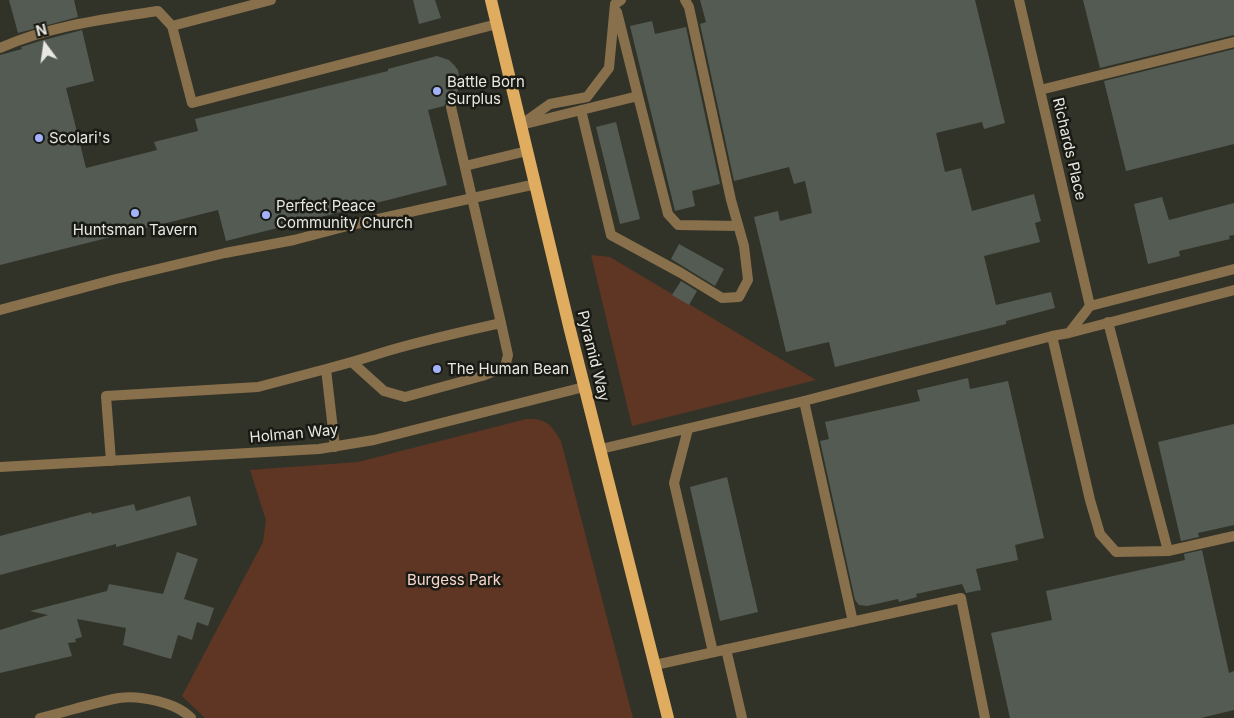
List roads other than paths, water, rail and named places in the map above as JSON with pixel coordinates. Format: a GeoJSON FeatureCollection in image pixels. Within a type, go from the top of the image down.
{"type":"FeatureCollection","features":[{"type":"Feature","properties":{"kind":"main road","name":"Pyramid Way"},"geometry":{"type":"LineString","coordinates":[[491,0],[584,387],[668,718]]}},
{"type":"Feature","properties":{"kind":"street"},"geometry":{"type":"LineString","coordinates":[[172,26],[271,0]]}},
{"type":"Feature","properties":{"kind":"street"},"geometry":{"type":"LineString","coordinates":[[582,110],[611,235],[681,273],[722,298],[739,297],[748,280],[744,246],[689,7],[685,0]]}},
{"type":"Feature","properties":{"kind":"street","name":"Richards Place"},"geometry":{"type":"LineString","coordinates":[[1019,0],[1090,306]]}},
{"type":"Feature","properties":{"kind":"street"},"geometry":{"type":"LineString","coordinates":[[618,2],[638,96],[668,214],[678,225],[738,226]]}},
{"type":"Feature","properties":{"kind":"street"},"geometry":{"type":"LineString","coordinates":[[521,124],[550,104],[587,97],[609,68],[618,2]]}},
{"type":"Feature","properties":{"kind":"street"},"geometry":{"type":"LineString","coordinates":[[0,48],[20,39],[93,21],[158,11],[172,26],[192,103],[497,24]]}},
{"type":"Feature","properties":{"kind":"street"},"geometry":{"type":"LineString","coordinates":[[1040,90],[1234,42]]}},
{"type":"Feature","properties":{"kind":"street"},"geometry":{"type":"LineString","coordinates":[[521,124],[638,96]]}},
{"type":"Feature","properties":{"kind":"street"},"geometry":{"type":"LineString","coordinates":[[353,363],[384,391],[405,397],[482,376],[505,366],[508,356],[451,107]]}},
{"type":"Feature","properties":{"kind":"street"},"geometry":{"type":"LineString","coordinates":[[465,166],[527,151]]}},
{"type":"Feature","properties":{"kind":"street"},"geometry":{"type":"LineString","coordinates":[[0,310],[116,279],[536,184]]}},
{"type":"Feature","properties":{"kind":"street"},"geometry":{"type":"LineString","coordinates":[[1070,333],[1090,306],[1234,269]]}},
{"type":"Feature","properties":{"kind":"street"},"geometry":{"type":"LineString","coordinates":[[601,449],[804,401],[1234,290]]}},
{"type":"Feature","properties":{"kind":"street"},"geometry":{"type":"LineString","coordinates":[[1108,322],[1168,551]]}},
{"type":"Feature","properties":{"kind":"street"},"geometry":{"type":"LineString","coordinates":[[111,461],[106,396],[258,387],[501,323]]}},
{"type":"Feature","properties":{"kind":"street"},"geometry":{"type":"LineString","coordinates":[[1052,336],[1090,500],[1100,534],[1116,552],[1168,551],[1234,536]]}},
{"type":"Feature","properties":{"kind":"street"},"geometry":{"type":"LineString","coordinates":[[326,369],[335,447]]}},
{"type":"Feature","properties":{"kind":"street","name":"Holman Way"},"geometry":{"type":"LineString","coordinates":[[0,467],[277,452],[335,447],[374,440],[584,387]]}},
{"type":"Feature","properties":{"kind":"street"},"geometry":{"type":"LineString","coordinates":[[804,401],[853,622]]}},
{"type":"Feature","properties":{"kind":"street"},"geometry":{"type":"LineString","coordinates":[[688,429],[674,483],[713,652]]}},
{"type":"Feature","properties":{"kind":"street"},"geometry":{"type":"LineString","coordinates":[[655,665],[961,598],[985,718]]}},
{"type":"Feature","properties":{"kind":"street"},"geometry":{"type":"LineString","coordinates":[[726,649],[742,718]]}},
{"type":"Feature","properties":{"kind":"street"},"geometry":{"type":"LineString","coordinates":[[40,718],[120,698],[147,699],[173,705],[190,718]]}},
{"type":"Feature","properties":{"kind":"place","name":"Battle Born Surplus"},"geometry":{"type":"Point","coordinates":[437,91]}},
{"type":"Feature","properties":{"kind":"place","name":"Scolari's"},"geometry":{"type":"Point","coordinates":[39,138]}},
{"type":"Feature","properties":{"kind":"place","name":"Huntsman Tavern"},"geometry":{"type":"Point","coordinates":[135,213]}},
{"type":"Feature","properties":{"kind":"place","name":"Perfect Peace Community Church"},"geometry":{"type":"Point","coordinates":[266,215]}},
{"type":"Feature","properties":{"kind":"place","name":"The Human Bean"},"geometry":{"type":"Point","coordinates":[437,369]}},
{"type":"Feature","properties":{"kind":"park label","name":"Burgess Park"},"geometry":{"type":"Point","coordinates":[454,580]}}]}
